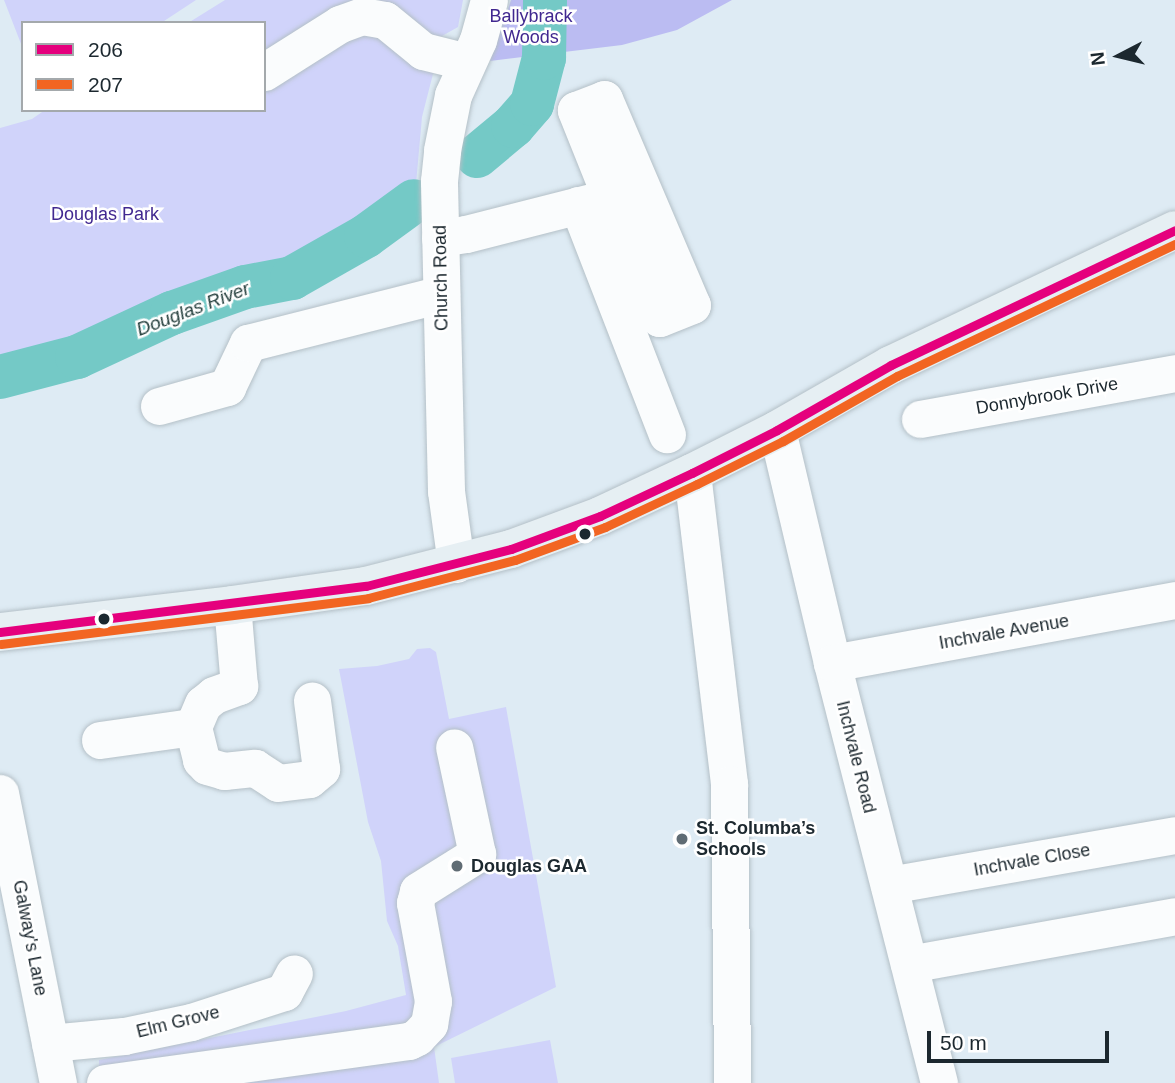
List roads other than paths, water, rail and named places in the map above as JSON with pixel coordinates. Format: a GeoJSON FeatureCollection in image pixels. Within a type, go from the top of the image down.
{"type":"FeatureCollection","features":[{"type":"Feature","properties":{"kind":"main road"},"geometry":{"type":"LineString","coordinates":[[0,632],[232,606],[366,586],[511,549],[600,516],[692,472],[778,430],[891,365],[1175,230]]}},
{"type":"Feature","properties":{"kind":"street","name":"Church Road"},"geometry":{"type":"LineString","coordinates":[[456,564],[446,491],[440,238],[442,150],[453,95],[478,40],[489,0]]}},
{"type":"Feature","properties":{"kind":"street"},"geometry":{"type":"LineString","coordinates":[[266,71],[340,24],[362,16],[385,20],[423,51],[467,62]]}},
{"type":"Feature","properties":{"kind":"street"},"geometry":{"type":"LineString","coordinates":[[440,238],[466,234],[609,197],[667,434]]}},
{"type":"Feature","properties":{"kind":"street"},"geometry":{"type":"LineString","coordinates":[[159,406],[226,387],[248,343],[441,294]]}},
{"type":"Feature","properties":{"kind":"street","name":"Donnybrook Drive"},"geometry":{"type":"LineString","coordinates":[[920,419],[1175,373]]}},
{"type":"Feature","properties":{"kind":"street","name":"Inchvale Road"},"geometry":{"type":"LineString","coordinates":[[778,430],[832,663],[939,1083]]}},
{"type":"Feature","properties":{"kind":"street"},"geometry":{"type":"LineString","coordinates":[[692,472],[729,784],[732,1083]]}},
{"type":"Feature","properties":{"kind":"street","name":"Inchvale Avenue"},"geometry":{"type":"LineString","coordinates":[[832,663],[1175,600]]}},
{"type":"Feature","properties":{"kind":"street"},"geometry":{"type":"LineString","coordinates":[[232,606],[239,686],[214,695],[203,704],[192,727],[201,760],[207,766],[224,771],[255,768],[278,783],[309,779],[321,769],[312,701]]}},
{"type":"Feature","properties":{"kind":"street"},"geometry":{"type":"LineString","coordinates":[[100,740],[192,727]]}},
{"type":"Feature","properties":{"kind":"street"},"geometry":{"type":"LineString","coordinates":[[105,1083],[409,1041],[417,1037],[429,1024],[433,1002],[415,903],[418,891],[477,854],[454,747]]}},
{"type":"Feature","properties":{"kind":"street","name":"Galway's Lane"},"geometry":{"type":"LineString","coordinates":[[0,793],[13,915],[50,1043],[58,1083]]}},
{"type":"Feature","properties":{"kind":"street","name":"Inchvale Close"},"geometry":{"type":"LineString","coordinates":[[889,886],[1175,835]]}},
{"type":"Feature","properties":{"kind":"street"},"geometry":{"type":"LineString","coordinates":[[909,964],[1175,916]]}},
{"type":"Feature","properties":{"kind":"street","name":"Elm Grove"},"geometry":{"type":"LineString","coordinates":[[50,1043],[124,1036],[191,1022],[284,992],[294,973]]}},
{"type":"Feature","properties":{"kind":"waterway","name":"Douglas River"},"geometry":{"type":"LineString","coordinates":[[477,156],[513,126],[532,104],[544,58],[545,0]]}},
{"type":"Feature","properties":{"kind":"waterway","name":"Douglas River"},"geometry":{"type":"LineString","coordinates":[[0,377],[77,357],[172,313],[245,287],[292,278],[366,236],[414,201]]}},
{"type":"Feature","properties":{"kind":"place","name":"St. Columba’s Schools"},"geometry":{"type":"Point","coordinates":[682,839]}},
{"type":"Feature","properties":{"kind":"place","name":"Douglas GAA"},"geometry":{"type":"Point","coordinates":[457,866]}},
{"type":"Feature","properties":{"kind":"park label","name":"Ballybrack Woods"},"geometry":{"type":"Point","coordinates":[531,27]}},
{"type":"Feature","properties":{"kind":"park label","name":"Douglas Park"},"geometry":{"type":"Point","coordinates":[105,214]}}]}
